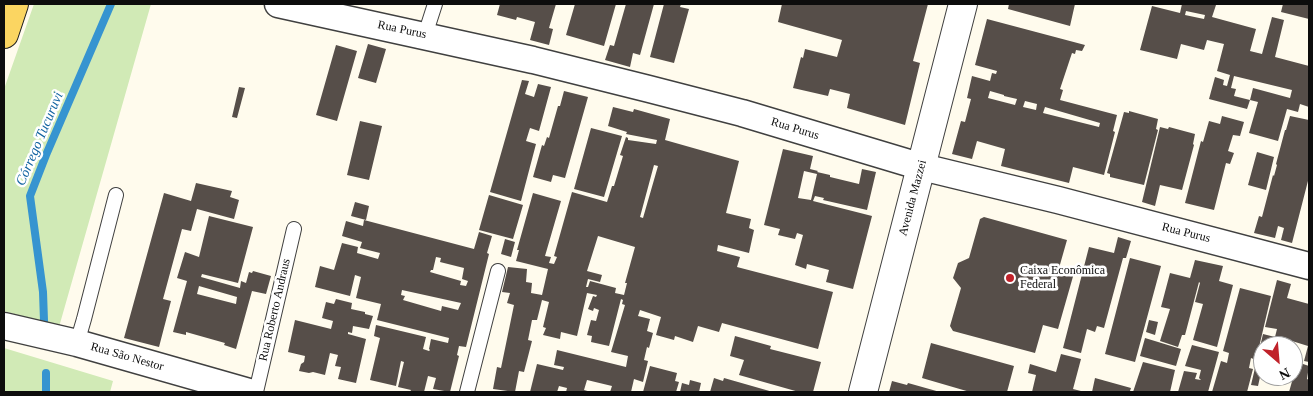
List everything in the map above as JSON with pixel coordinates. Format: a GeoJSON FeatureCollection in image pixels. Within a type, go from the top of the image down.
{"type":"FeatureCollection","features":[{"type":"Feature","properties":{"kind":"main road"},"geometry":{"type":"LineString","coordinates":[[4,34],[14,4]]}},
{"type":"Feature","properties":{"kind":"street","name":"Rua Purus"},"geometry":{"type":"LineString","coordinates":[[278,4],[533,60],[733,111],[922,167],[1077,205],[1309,266]]}},
{"type":"Feature","properties":{"kind":"street","name":"Avenida Mazzei"},"geometry":{"type":"LineString","coordinates":[[863,392],[963,4]]}},
{"type":"Feature","properties":{"kind":"street","name":"Rua São Nestor"},"geometry":{"type":"LineString","coordinates":[[4,326],[76,343],[249,392]]}},
{"type":"Feature","properties":{"kind":"lane"},"geometry":{"type":"LineString","coordinates":[[425,35],[435,4]]}},
{"type":"Feature","properties":{"kind":"lane"},"geometry":{"type":"LineString","coordinates":[[76,343],[84,320],[116,195]]}},
{"type":"Feature","properties":{"kind":"lane","name":"Rua Roberto Andraus"},"geometry":{"type":"LineString","coordinates":[[256,392],[294,228]]}},
{"type":"Feature","properties":{"kind":"lane"},"geometry":{"type":"LineString","coordinates":[[467,392],[498,271]]}},
{"type":"Feature","properties":{"kind":"green space"},"geometry":{"type":"Polygon","coordinates":[[[34,4],[151,4],[59,327],[4,311],[4,89],[34,4]]]}},
{"type":"Feature","properties":{"kind":"green space"},"geometry":{"type":"Polygon","coordinates":[[[4,348],[113,381],[110,392],[4,392],[4,348]]]}},
{"type":"Feature","properties":{"kind":"building"},"geometry":{"type":"Polygon","coordinates":[[[500,4],[556,4],[549,28],[553,29],[549,45],[530,40],[535,22],[517,17],[516,20],[497,15],[500,4]]]}},
{"type":"Feature","properties":{"kind":"building"},"geometry":{"type":"Polygon","coordinates":[[[575,4],[616,4],[604,46],[566,35],[575,4]]]}},
{"type":"Feature","properties":{"kind":"building"},"geometry":{"type":"Polygon","coordinates":[[[626,4],[654,4],[640,55],[633,53],[630,67],[605,60],[610,45],[614,46],[626,4]]]}},
{"type":"Feature","properties":{"kind":"building"},"geometry":{"type":"Polygon","coordinates":[[[664,4],[681,4],[680,7],[689,9],[674,63],[650,57],[664,4]]]}},
{"type":"Feature","properties":{"kind":"building"},"geometry":{"type":"Polygon","coordinates":[[[782,4],[928,4],[913,61],[920,63],[905,125],[847,108],[850,94],[830,89],[828,96],[793,88],[805,49],[837,57],[842,40],[778,22],[782,4]]]}},
{"type":"Feature","properties":{"kind":"building"},"geometry":{"type":"Polygon","coordinates":[[[1009,4],[1075,4],[1070,26],[1008,9],[1009,4]]]}},
{"type":"Feature","properties":{"kind":"building"},"geometry":{"type":"Polygon","coordinates":[[[1182,4],[1216,5],[1212,17],[1256,29],[1250,51],[1262,54],[1272,17],[1284,20],[1275,57],[1309,66],[1309,107],[1300,104],[1298,112],[1287,109],[1278,141],[1249,133],[1258,102],[1250,100],[1247,109],[1209,99],[1215,77],[1224,80],[1223,85],[1227,86],[1230,75],[1217,71],[1224,44],[1207,40],[1204,50],[1181,44],[1177,59],[1140,50],[1152,6],[1180,13],[1182,4]],[[1186,11],[1185,15],[1204,19],[1205,15],[1186,11]],[[1234,76],[1231,88],[1236,89],[1234,96],[1250,100],[1253,88],[1290,98],[1292,90],[1234,76]]]}},
{"type":"Feature","properties":{"kind":"building"},"geometry":{"type":"Polygon","coordinates":[[[1283,4],[1309,4],[1309,19],[1281,12],[1283,4]]]}},
{"type":"Feature","properties":{"kind":"building"},"geometry":{"type":"Polygon","coordinates":[[[987,19],[1085,45],[1082,51],[1076,50],[1075,54],[1072,53],[1060,89],[1063,90],[1060,100],[1117,115],[1113,131],[1115,132],[1104,175],[1073,167],[1069,183],[1001,166],[1005,149],[977,141],[972,159],[952,154],[961,121],[965,122],[971,99],[967,98],[972,76],[990,81],[992,73],[996,74],[997,71],[975,65],[987,19]],[[990,91],[988,98],[1015,105],[1017,99],[990,91]],[[1025,101],[1023,107],[1036,110],[1037,104],[1025,101]],[[1045,107],[1043,113],[1099,127],[1100,123],[1045,107]]]}},
{"type":"Feature","properties":{"kind":"building"},"geometry":{"type":"Polygon","coordinates":[[[368,44],[386,49],[376,83],[358,78],[368,44]]]}},
{"type":"Feature","properties":{"kind":"building"},"geometry":{"type":"Polygon","coordinates":[[[336,45],[357,51],[337,121],[316,115],[336,45]]]}},
{"type":"Feature","properties":{"kind":"building"},"geometry":{"type":"Polygon","coordinates":[[[522,80],[529,81],[525,94],[534,97],[538,84],[551,87],[539,131],[530,128],[526,141],[536,144],[521,201],[490,192],[522,80]]]}},
{"type":"Feature","properties":{"kind":"building"},"geometry":{"type":"Polygon","coordinates":[[[239,87],[245,88],[237,118],[232,117],[239,87]]]}},
{"type":"Feature","properties":{"kind":"building"},"geometry":{"type":"Polygon","coordinates":[[[564,91],[588,97],[565,178],[553,175],[551,182],[533,177],[542,145],[544,146],[547,137],[549,138],[564,91]]]}},
{"type":"Feature","properties":{"kind":"building"},"geometry":{"type":"Polygon","coordinates":[[[613,107],[633,112],[634,109],[670,119],[665,140],[739,161],[726,213],[751,219],[749,228],[754,230],[749,253],[718,245],[717,251],[740,257],[737,267],[833,292],[818,349],[722,323],[719,332],[698,326],[693,342],[675,336],[674,340],[656,335],[661,317],[640,310],[638,316],[650,319],[647,331],[653,333],[644,360],[648,361],[643,382],[634,379],[631,392],[610,392],[612,386],[587,380],[584,390],[591,392],[566,392],[567,388],[559,386],[557,392],[530,392],[537,364],[563,370],[564,367],[554,365],[557,350],[626,367],[628,356],[611,352],[625,305],[622,304],[623,300],[621,299],[609,346],[591,342],[592,336],[587,335],[591,320],[596,321],[599,310],[594,308],[593,311],[588,309],[593,296],[596,297],[597,295],[587,293],[577,336],[561,332],[560,339],[543,335],[546,328],[543,327],[549,302],[542,300],[537,320],[532,320],[528,340],[532,341],[524,372],[519,371],[515,392],[493,389],[497,367],[501,368],[514,305],[507,303],[510,293],[502,292],[508,267],[527,269],[526,282],[532,283],[531,293],[542,295],[548,269],[516,261],[519,250],[517,250],[533,193],[561,201],[545,256],[551,257],[549,263],[554,264],[557,257],[554,256],[572,192],[607,202],[623,156],[620,155],[626,137],[628,140],[656,144],[657,140],[626,134],[627,132],[608,126],[613,107]],[[654,165],[640,217],[643,218],[658,166],[654,165]],[[598,236],[587,271],[602,275],[600,282],[588,279],[586,287],[588,287],[590,281],[616,288],[615,293],[624,295],[627,283],[625,283],[635,247],[598,236]]]}},
{"type":"Feature","properties":{"kind":"building"},"geometry":{"type":"Polygon","coordinates":[[[1129,111],[1158,119],[1156,129],[1158,130],[1144,185],[1110,177],[1110,174],[1107,173],[1124,112],[1129,113],[1129,111]]]}},
{"type":"Feature","properties":{"kind":"building"},"geometry":{"type":"Polygon","coordinates":[[[1222,116],[1244,122],[1240,136],[1233,135],[1228,151],[1234,153],[1230,164],[1226,163],[1214,210],[1185,203],[1201,141],[1203,142],[1209,121],[1220,124],[1222,116]]]}},
{"type":"Feature","properties":{"kind":"building"},"geometry":{"type":"Polygon","coordinates":[[[1290,116],[1309,120],[1309,177],[1292,243],[1281,240],[1284,228],[1278,226],[1275,238],[1254,233],[1259,216],[1262,217],[1290,116]]]}},
{"type":"Feature","properties":{"kind":"building"},"geometry":{"type":"Polygon","coordinates":[[[360,121],[382,126],[369,180],[347,175],[360,121]]]}},
{"type":"Feature","properties":{"kind":"building"},"geometry":{"type":"Polygon","coordinates":[[[1160,127],[1168,129],[1169,127],[1195,134],[1194,145],[1182,190],[1160,185],[1155,206],[1142,202],[1160,127]]]}},
{"type":"Feature","properties":{"kind":"building"},"geometry":{"type":"Polygon","coordinates":[[[591,128],[622,136],[604,197],[574,189],[591,128]]]}},
{"type":"Feature","properties":{"kind":"building"},"geometry":{"type":"Polygon","coordinates":[[[783,149],[813,156],[810,169],[830,175],[830,177],[859,184],[862,169],[876,172],[867,210],[823,200],[824,198],[815,196],[813,201],[872,216],[853,289],[826,282],[829,270],[807,264],[806,269],[795,265],[803,235],[797,233],[795,239],[778,235],[780,229],[764,225],[783,149]],[[804,171],[798,198],[811,200],[817,174],[804,171]]]}},
{"type":"Feature","properties":{"kind":"building"},"geometry":{"type":"Polygon","coordinates":[[[1257,152],[1274,157],[1266,190],[1248,185],[1257,152]]]}},
{"type":"Feature","properties":{"kind":"building"},"geometry":{"type":"Polygon","coordinates":[[[196,183],[232,191],[230,197],[239,200],[234,219],[197,209],[191,231],[182,229],[163,299],[171,301],[159,347],[124,338],[164,193],[191,201],[196,183]]]}},
{"type":"Feature","properties":{"kind":"building"},"geometry":{"type":"Polygon","coordinates":[[[489,195],[523,205],[513,239],[479,230],[489,195]]]}},
{"type":"Feature","properties":{"kind":"building"},"geometry":{"type":"Polygon","coordinates":[[[355,202],[369,206],[366,220],[351,216],[355,202]]]}},
{"type":"Feature","properties":{"kind":"building"},"geometry":{"type":"Polygon","coordinates":[[[209,216],[253,227],[238,283],[202,274],[201,277],[240,288],[241,281],[246,283],[249,272],[252,273],[253,271],[271,276],[266,294],[252,291],[236,349],[224,345],[225,343],[186,332],[186,335],[173,332],[187,281],[177,278],[185,252],[199,257],[209,216]],[[199,286],[197,294],[236,304],[237,297],[199,286]]]}},
{"type":"Feature","properties":{"kind":"building","name":"Caixa Econômica Federal"},"geometry":{"type":"Polygon","coordinates":[[[984,217],[1067,240],[1059,268],[1074,273],[1058,329],[1043,325],[1035,353],[953,331],[950,326],[961,288],[953,278],[958,263],[969,258],[980,219],[984,217]]]}},
{"type":"Feature","properties":{"kind":"building"},"geometry":{"type":"Polygon","coordinates":[[[364,220],[474,249],[479,232],[492,236],[466,347],[459,346],[457,355],[459,356],[450,392],[433,389],[436,378],[428,376],[424,392],[410,392],[411,390],[398,387],[404,362],[401,361],[396,386],[370,380],[380,338],[374,336],[376,325],[426,337],[423,349],[429,351],[431,339],[448,343],[449,338],[377,320],[381,304],[356,298],[361,277],[355,275],[350,296],[315,287],[320,266],[334,270],[342,243],[358,247],[357,253],[378,259],[380,253],[360,248],[362,242],[342,236],[346,221],[363,226],[364,220]],[[436,257],[433,270],[430,272],[461,281],[460,285],[466,286],[468,281],[462,279],[464,268],[440,262],[441,258],[436,257]],[[402,290],[401,295],[405,296],[403,300],[441,311],[442,306],[458,310],[461,303],[402,290]]]}},
{"type":"Feature","properties":{"kind":"building"},"geometry":{"type":"Polygon","coordinates":[[[1118,237],[1131,241],[1126,258],[1123,258],[1104,328],[1097,326],[1095,332],[1087,329],[1081,353],[1063,348],[1089,247],[1114,253],[1118,237]]]}},
{"type":"Feature","properties":{"kind":"building"},"geometry":{"type":"Polygon","coordinates":[[[505,239],[515,242],[511,257],[501,254],[505,239]]]}},
{"type":"Feature","properties":{"kind":"building"},"geometry":{"type":"Polygon","coordinates":[[[1130,258],[1161,266],[1135,362],[1105,354],[1130,258]]]}},
{"type":"Feature","properties":{"kind":"building"},"geometry":{"type":"Polygon","coordinates":[[[1195,260],[1223,266],[1219,281],[1233,285],[1217,347],[1193,340],[1203,304],[1195,302],[1199,282],[1185,335],[1182,335],[1178,347],[1160,341],[1170,309],[1161,307],[1170,273],[1190,278],[1195,260]]]}},
{"type":"Feature","properties":{"kind":"building"},"geometry":{"type":"Polygon","coordinates":[[[1277,280],[1291,284],[1287,298],[1309,304],[1309,362],[1304,361],[1308,346],[1303,344],[1303,336],[1275,336],[1277,329],[1265,327],[1277,280]]]}},
{"type":"Feature","properties":{"kind":"building"},"geometry":{"type":"Polygon","coordinates":[[[1240,288],[1271,296],[1262,336],[1253,336],[1253,359],[1251,358],[1249,368],[1253,369],[1247,392],[1212,392],[1221,361],[1227,363],[1229,353],[1223,351],[1240,288]]]}},
{"type":"Feature","properties":{"kind":"building"},"geometry":{"type":"Polygon","coordinates":[[[336,299],[352,303],[351,309],[373,316],[369,329],[353,326],[352,333],[348,332],[348,334],[366,339],[356,383],[338,379],[341,367],[335,366],[338,355],[330,353],[325,375],[299,371],[305,356],[288,352],[295,320],[331,329],[333,321],[322,318],[326,302],[334,304],[336,299]]]}},
{"type":"Feature","properties":{"kind":"building"},"geometry":{"type":"Polygon","coordinates":[[[1149,320],[1158,322],[1155,335],[1146,332],[1149,320]]]}},
{"type":"Feature","properties":{"kind":"building"},"geometry":{"type":"Polygon","coordinates":[[[735,336],[771,346],[770,349],[821,362],[813,392],[799,392],[739,375],[744,360],[730,356],[735,336]]]}},
{"type":"Feature","properties":{"kind":"building"},"geometry":{"type":"Polygon","coordinates":[[[1145,338],[1181,349],[1176,366],[1140,356],[1145,338]]]}},
{"type":"Feature","properties":{"kind":"building"},"geometry":{"type":"Polygon","coordinates":[[[931,343],[1014,366],[1007,392],[970,392],[922,378],[931,343]]]}},
{"type":"Feature","properties":{"kind":"building"},"geometry":{"type":"Polygon","coordinates":[[[1192,345],[1219,352],[1208,392],[1178,392],[1184,371],[1197,373],[1195,379],[1201,380],[1199,378],[1201,370],[1185,366],[1192,345]]]}},
{"type":"Feature","properties":{"kind":"building"},"geometry":{"type":"Polygon","coordinates":[[[1061,354],[1081,359],[1073,389],[1085,392],[1032,392],[1036,375],[1028,373],[1030,364],[1056,372],[1061,354]]]}},
{"type":"Feature","properties":{"kind":"building"},"geometry":{"type":"Polygon","coordinates":[[[1143,362],[1175,370],[1170,392],[1133,392],[1143,362]]]}},
{"type":"Feature","properties":{"kind":"building"},"geometry":{"type":"Polygon","coordinates":[[[1303,364],[1309,366],[1307,379],[1309,380],[1309,392],[1289,392],[1291,386],[1303,386],[1303,364]]]}},
{"type":"Feature","properties":{"kind":"building"},"geometry":{"type":"Polygon","coordinates":[[[650,366],[677,373],[675,381],[679,382],[676,392],[643,392],[650,366]]]}},
{"type":"Feature","properties":{"kind":"building"},"geometry":{"type":"Polygon","coordinates":[[[714,378],[723,381],[724,378],[773,392],[710,392],[714,378]]]}},
{"type":"Feature","properties":{"kind":"building"},"geometry":{"type":"Polygon","coordinates":[[[1095,378],[1131,388],[1130,391],[1133,392],[1092,392],[1095,378]]]}},
{"type":"Feature","properties":{"kind":"building"},"geometry":{"type":"Polygon","coordinates":[[[690,380],[701,383],[699,392],[680,392],[682,383],[689,385],[690,380]]]}},
{"type":"Feature","properties":{"kind":"building"},"geometry":{"type":"Polygon","coordinates":[[[892,381],[907,385],[908,383],[940,392],[889,392],[892,381]]]}},
{"type":"Feature","properties":{"kind":"waterway","name":"Córrego Tucuruvi"},"geometry":{"type":"LineString","coordinates":[[44,321],[43,292],[30,196],[111,4]]}},
{"type":"Feature","properties":{"kind":"waterway","name":"Córrego Tucuruvi"},"geometry":{"type":"LineString","coordinates":[[46,373],[46,392]]}},
{"type":"Feature","properties":{"kind":"place","name":"Caixa Econômica Federal"},"geometry":{"type":"Point","coordinates":[1010,278]}}]}
